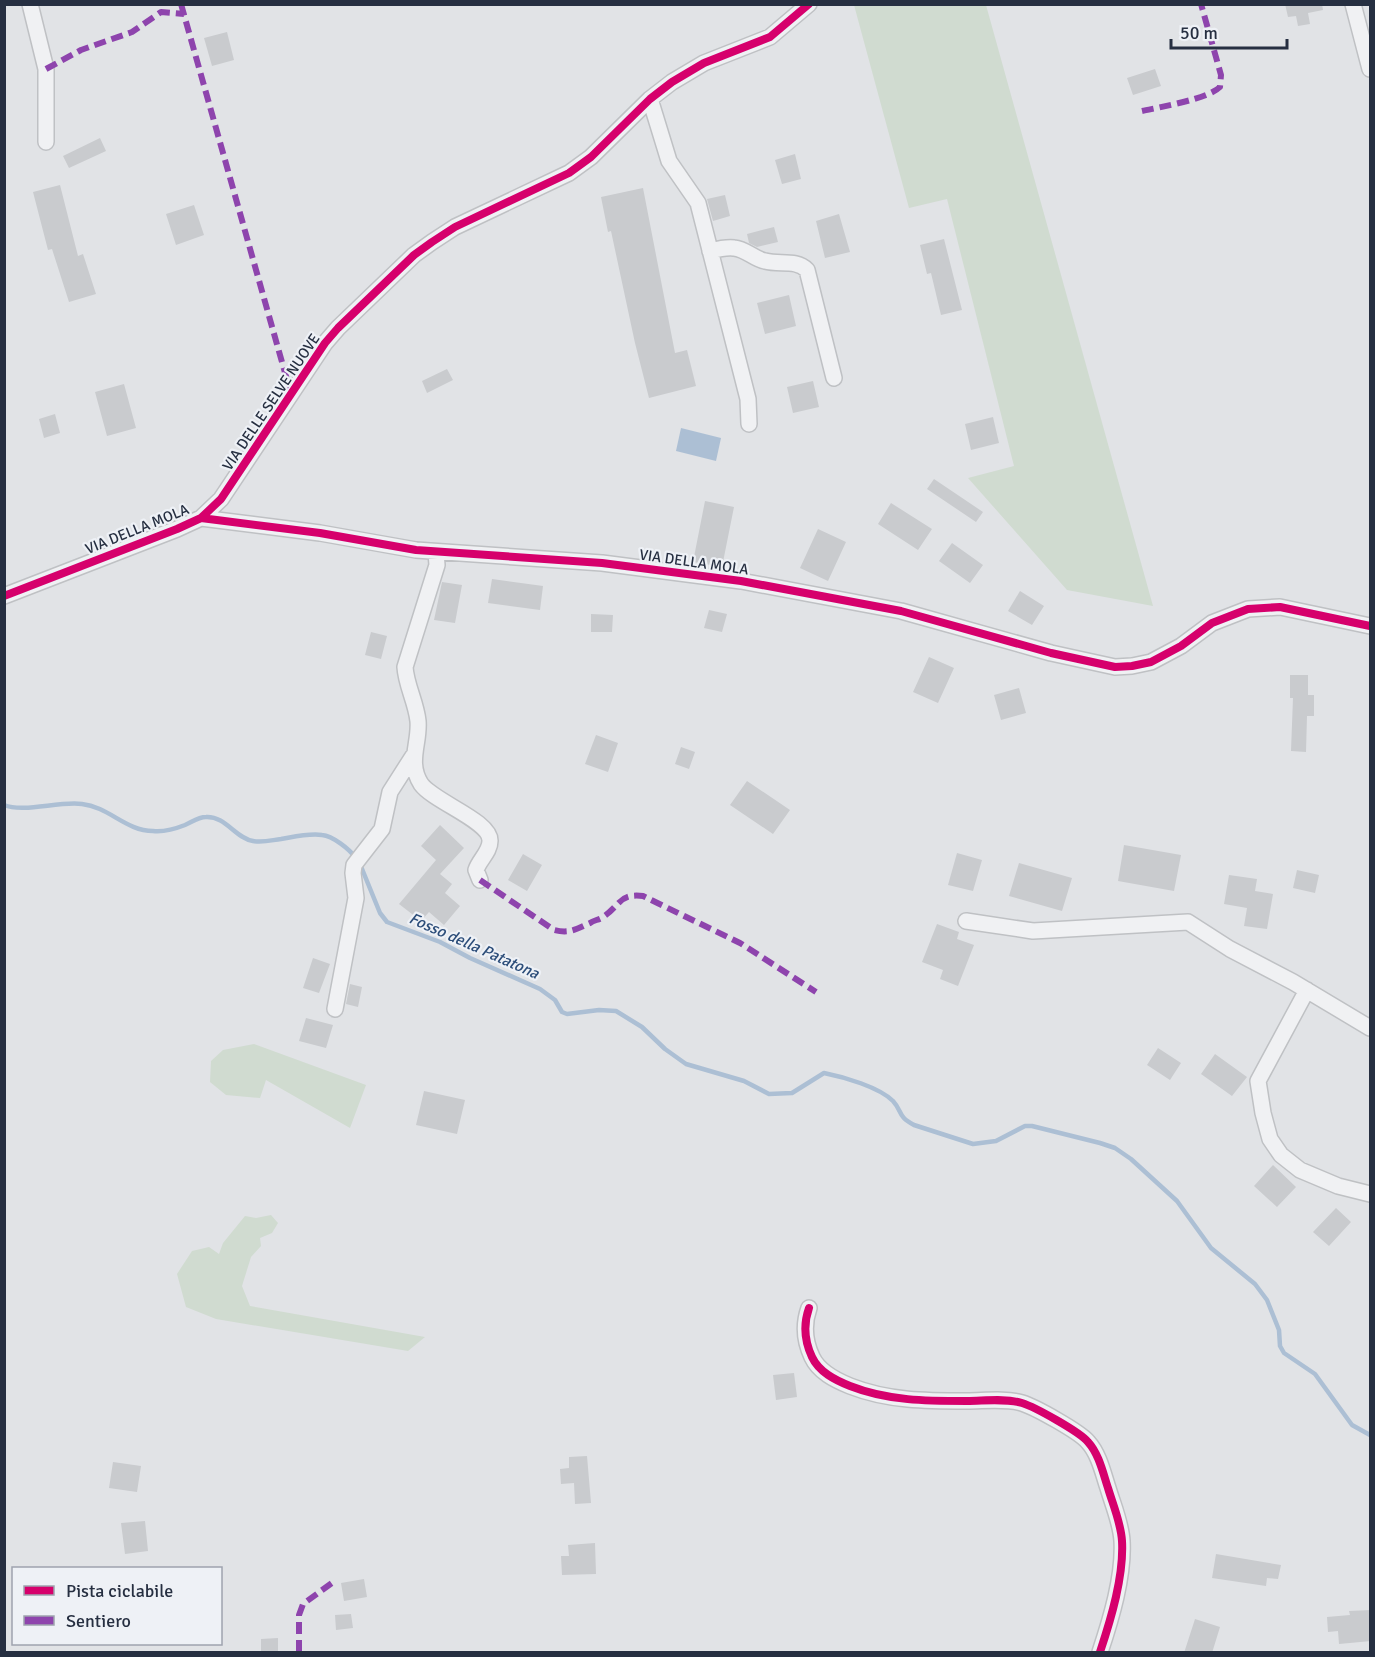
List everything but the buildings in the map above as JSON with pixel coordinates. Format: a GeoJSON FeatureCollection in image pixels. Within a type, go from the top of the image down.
{"type":"FeatureCollection","features":[{"type":"Feature","properties":{"kind":"street"},"geometry":{"type":"LineString","coordinates":[[30,4],[46,69],[46,142]]}},
{"type":"Feature","properties":{"kind":"street","name":"VIA DELLE SELVE NUOVE"},"geometry":{"type":"LineString","coordinates":[[201,518],[221,499],[325,343],[414,255],[455,228],[569,173],[591,157],[650,99],[672,82],[693,69],[770,37],[809,4]]}},
{"type":"Feature","properties":{"kind":"street"},"geometry":{"type":"LineString","coordinates":[[1353,4],[1371,69]]}},
{"type":"Feature","properties":{"kind":"street"},"geometry":{"type":"LineString","coordinates":[[650,99],[669,161],[698,202],[748,399],[749,424]]}},
{"type":"Feature","properties":{"kind":"street"},"geometry":{"type":"LineString","coordinates":[[710,250],[732,248],[743,250],[765,261],[792,263],[803,266],[807,270],[834,378]]}},
{"type":"Feature","properties":{"kind":"street","name":"VIA DELLA MOLA"},"geometry":{"type":"LineString","coordinates":[[4,596],[201,518],[320,533],[436,553],[602,563],[741,581],[901,611],[1051,653],[1115,667],[1151,662],[1181,646],[1199,631],[1219,619],[1241,610],[1259,607],[1290,609],[1371,626]]}},
{"type":"Feature","properties":{"kind":"street"},"geometry":{"type":"LineString","coordinates":[[436,553],[437,565],[405,667],[418,724],[413,756],[420,783],[439,800],[481,825],[488,832],[489,847],[476,870],[480,880]]}},
{"type":"Feature","properties":{"kind":"street"},"geometry":{"type":"LineString","coordinates":[[334,1009],[356,898],[352,873],[358,860],[382,829],[390,792],[413,756]]}},
{"type":"Feature","properties":{"kind":"street"},"geometry":{"type":"LineString","coordinates":[[966,921],[1033,931],[1188,922],[1230,949],[1307,990],[1371,1028]]}},
{"type":"Feature","properties":{"kind":"street"},"geometry":{"type":"LineString","coordinates":[[1307,990],[1258,1081],[1270,1139],[1281,1155],[1300,1170],[1338,1186],[1371,1194]]}},
{"type":"Feature","properties":{"kind":"street"},"geometry":{"type":"LineString","coordinates":[[809,1308],[804,1323],[806,1341],[811,1355],[816,1365],[840,1383],[871,1394],[894,1398],[1021,1403],[1076,1431],[1090,1444],[1105,1478],[1122,1540],[1119,1572],[1109,1624],[1100,1653]]}},
{"type":"Feature","properties":{"kind":"shaded area"},"geometry":{"type":"Polygon","coordinates":[[[854,5],[986,5],[1153,606],[1067,590],[968,478],[1014,466],[947,199],[909,208],[854,5]]]}},
{"type":"Feature","properties":{"kind":"shaded area"},"geometry":{"type":"Polygon","coordinates":[[[254,1044],[366,1085],[350,1128],[266,1080],[260,1098],[226,1095],[210,1082],[211,1061],[223,1050],[254,1044]]]}},
{"type":"Feature","properties":{"kind":"shaded area"},"geometry":{"type":"Polygon","coordinates":[[[271,1215],[278,1223],[272,1233],[260,1238],[261,1246],[251,1257],[242,1286],[250,1306],[425,1337],[408,1351],[216,1319],[186,1307],[177,1274],[192,1251],[209,1247],[219,1254],[223,1243],[245,1216],[256,1218],[271,1215]]]}},
{"type":"Feature","properties":{"kind":"water"},"geometry":{"type":"Polygon","coordinates":[[[681,428],[721,438],[716,461],[676,451],[681,428]]]}},
{"type":"Feature","properties":{"kind":"waterway","name":"Fosso della Patatona"},"geometry":{"type":"LineString","coordinates":[[4,805],[21,808],[82,804],[101,809],[134,827],[153,831],[173,829],[200,818],[213,818],[253,841],[306,835],[326,836],[340,843],[355,857]]}},
{"type":"Feature","properties":{"kind":"waterway","name":"Fosso della Patatona"},"geometry":{"type":"LineString","coordinates":[[360,864],[380,913],[387,922],[440,942],[540,989],[555,1000],[562,1012],[567,1014],[599,1010],[616,1011],[642,1027],[665,1049],[686,1064],[744,1081],[769,1094],[792,1093],[824,1073],[841,1077],[861,1083],[887,1096],[905,1119],[914,1125],[973,1144],[996,1141],[1025,1126],[1032,1126],[1115,1148],[1131,1159],[1177,1201],[1211,1248],[1255,1284],[1267,1300],[1279,1330],[1280,1346],[1284,1353],[1315,1374],[1352,1425],[1370,1435]]}},
{"type":"Feature","properties":{"kind":"marked path"},"geometry":{"type":"LineString","coordinates":[[181,4],[291,394]]}},
{"type":"Feature","properties":{"kind":"marked path"},"geometry":{"type":"LineString","coordinates":[[1142,111],[1195,99],[1220,87],[1221,75],[1201,4]]}},
{"type":"Feature","properties":{"kind":"marked path"},"geometry":{"type":"LineString","coordinates":[[46,69],[81,50],[132,32],[161,12],[184,14]]}},
{"type":"Feature","properties":{"kind":"marked path"},"geometry":{"type":"LineString","coordinates":[[480,880],[554,930],[560,931],[573,930],[601,918],[624,898],[643,896],[740,943],[816,992]]}},
{"type":"Feature","properties":{"kind":"marked path"},"geometry":{"type":"LineString","coordinates":[[299,1652],[299,1615],[303,1604],[336,1580]]}},
{"type":"Feature","properties":{"kind":"cycle path"},"geometry":{"type":"LineString","coordinates":[[201,518],[221,499],[325,343],[414,255],[455,227],[569,173],[591,157],[650,99],[672,82],[704,63],[770,37],[809,4]]}},
{"type":"Feature","properties":{"kind":"cycle path"},"geometry":{"type":"LineString","coordinates":[[4,596],[201,518],[320,533],[416,550],[602,563],[741,581],[901,611],[1051,653],[1115,667],[1151,662],[1181,646],[1212,623],[1248,609],[1280,607],[1370,626]]}},
{"type":"Feature","properties":{"kind":"cycle path"},"geometry":{"type":"LineString","coordinates":[[809,1308],[805,1326],[809,1351],[819,1367],[839,1381],[879,1395],[908,1399],[1015,1401],[1057,1420],[1088,1442],[1102,1470],[1122,1541],[1119,1583],[1100,1652]]}}]}
